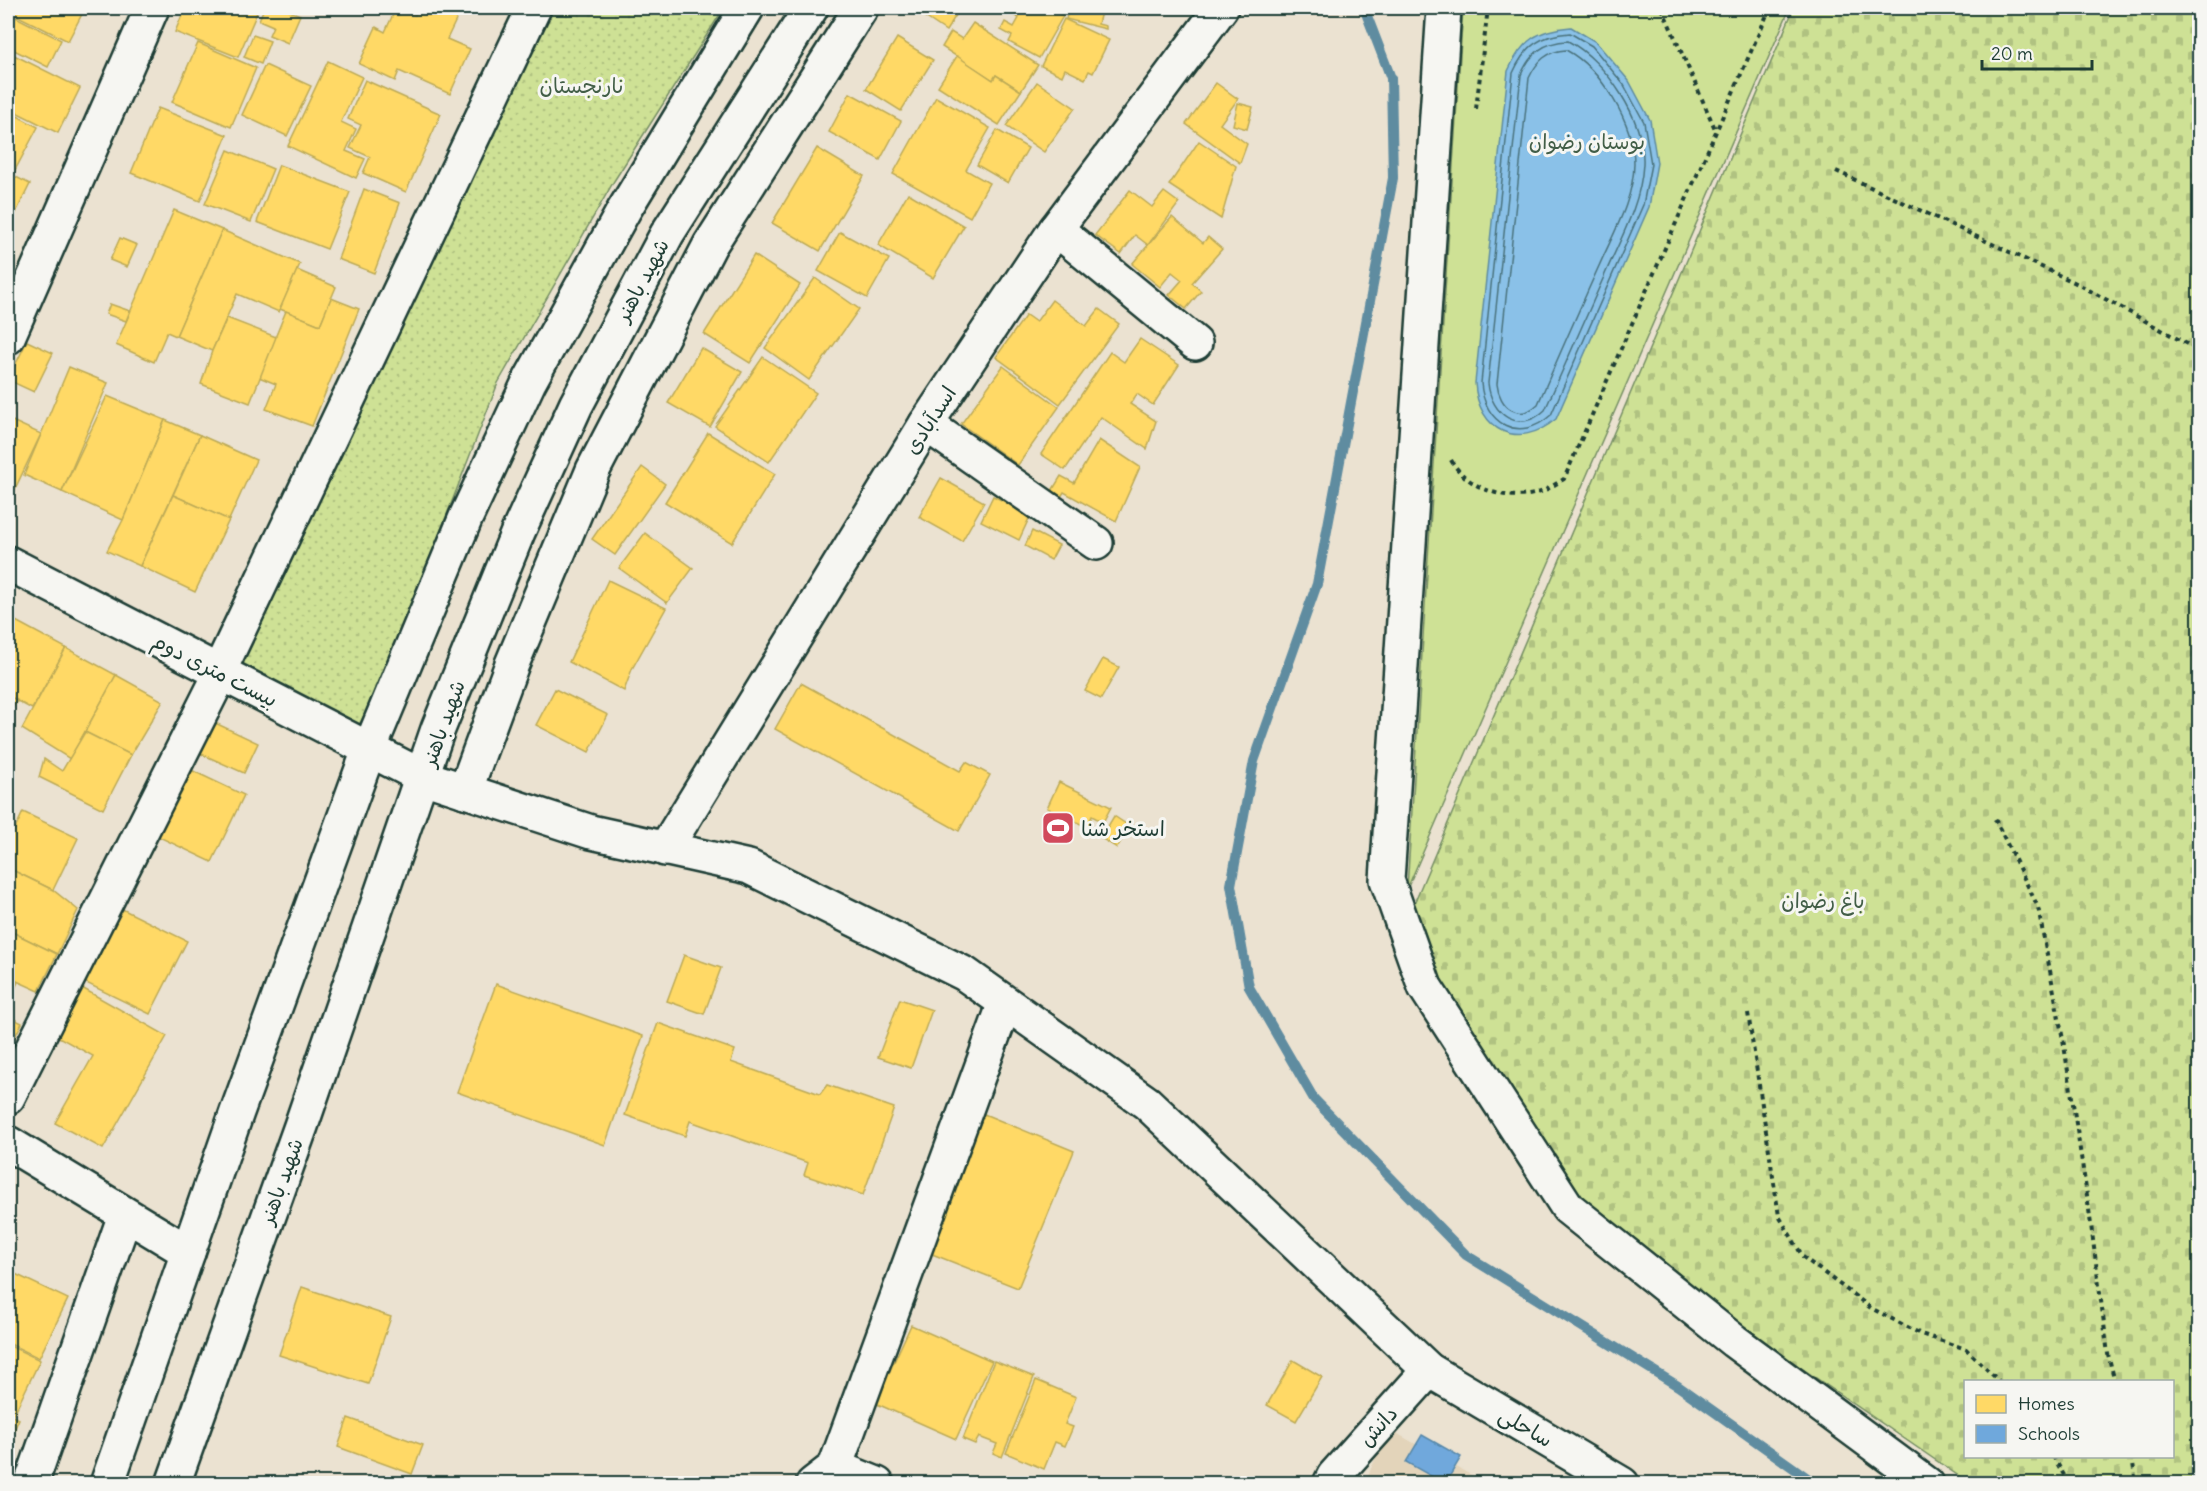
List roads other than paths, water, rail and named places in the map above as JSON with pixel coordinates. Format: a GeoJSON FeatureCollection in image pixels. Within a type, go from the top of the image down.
{"type":"FeatureCollection","features":[{"type":"Feature","properties":{"kind":"street"},"geometry":{"type":"LineString","coordinates":[[8,337],[152,8]]}},
{"type":"Feature","properties":{"kind":"street"},"geometry":{"type":"LineString","coordinates":[[8,1097],[221,673],[224,661],[534,8]]}},
{"type":"Feature","properties":{"kind":"street"},"geometry":{"type":"LineString","coordinates":[[107,1484],[369,750],[466,517],[529,382],[624,210],[747,8]]}},
{"type":"Feature","properties":{"kind":"street","name":"شهید باهنر"},"geometry":{"type":"LineString","coordinates":[[173,1484],[297,1138],[438,729],[518,532],[576,405],[667,234],[812,8]]}},
{"type":"Feature","properties":{"kind":"street"},"geometry":{"type":"LineString","coordinates":[[465,791],[512,664],[593,470],[710,245],[861,8]]}},
{"type":"Feature","properties":{"kind":"street","name":"اسدآبادی"},"geometry":{"type":"LineString","coordinates":[[665,849],[926,424],[1056,229],[1221,8]]}},
{"type":"Feature","properties":{"kind":"street"},"geometry":{"type":"LineString","coordinates":[[1444,8],[1388,880],[1425,987],[1568,1208],[1734,1341],[1927,1484]]}},
{"type":"Feature","properties":{"kind":"street"},"geometry":{"type":"LineString","coordinates":[[1056,229],[1195,343]]}},
{"type":"Feature","properties":{"kind":"street"},"geometry":{"type":"LineString","coordinates":[[926,424],[1096,543]]}},
{"type":"Feature","properties":{"kind":"street","name":"بیست متری دوم"},"geometry":{"type":"LineString","coordinates":[[8,563],[423,777],[591,832],[748,867],[965,974],[1005,1002]]}},
{"type":"Feature","properties":{"kind":"street"},"geometry":{"type":"LineString","coordinates":[[877,1484],[824,1475],[1005,1002]]}},
{"type":"Feature","properties":{"kind":"street","name":"ساحلی"},"geometry":{"type":"LineString","coordinates":[[1005,1002],[1147,1103],[1429,1370],[1623,1484]]}},
{"type":"Feature","properties":{"kind":"street"},"geometry":{"type":"LineString","coordinates":[[8,1143],[188,1252]]}},
{"type":"Feature","properties":{"kind":"street"},"geometry":{"type":"LineString","coordinates":[[31,1484],[125,1215]]}},
{"type":"Feature","properties":{"kind":"street","name":"دانش"},"geometry":{"type":"LineString","coordinates":[[1330,1484],[1334,1476],[1429,1370]]}},
{"type":"Feature","properties":{"kind":"water"},"geometry":{"type":"Polygon","coordinates":[[[1571,27],[1596,42],[1629,81],[1650,120],[1657,163],[1649,207],[1556,419],[1542,429],[1528,434],[1514,434],[1502,431],[1492,424],[1478,400],[1475,383],[1508,71],[1519,51],[1532,38],[1559,28],[1571,27]]]}},
{"type":"Feature","properties":{"kind":"waterway"},"geometry":{"type":"LineString","coordinates":[[1364,8],[1391,78],[1393,178],[1317,584],[1254,761],[1231,885],[1249,987],[1314,1099],[1466,1255],[1678,1386],[1816,1484]]}},
{"type":"Feature","properties":{"kind":"place","name":"استخر شنا"},"geometry":{"type":"Point","coordinates":[1058,828]}},
{"type":"Feature","properties":{"kind":"park label","name":"نارنجستان"},"geometry":{"type":"Point","coordinates":[582,85]}},
{"type":"Feature","properties":{"kind":"park label","name":"بوستان رضوان"},"geometry":{"type":"Point","coordinates":[1587,141]}},
{"type":"Feature","properties":{"kind":"park label","name":"باغ رضوان"},"geometry":{"type":"Point","coordinates":[1823,900]}}]}
